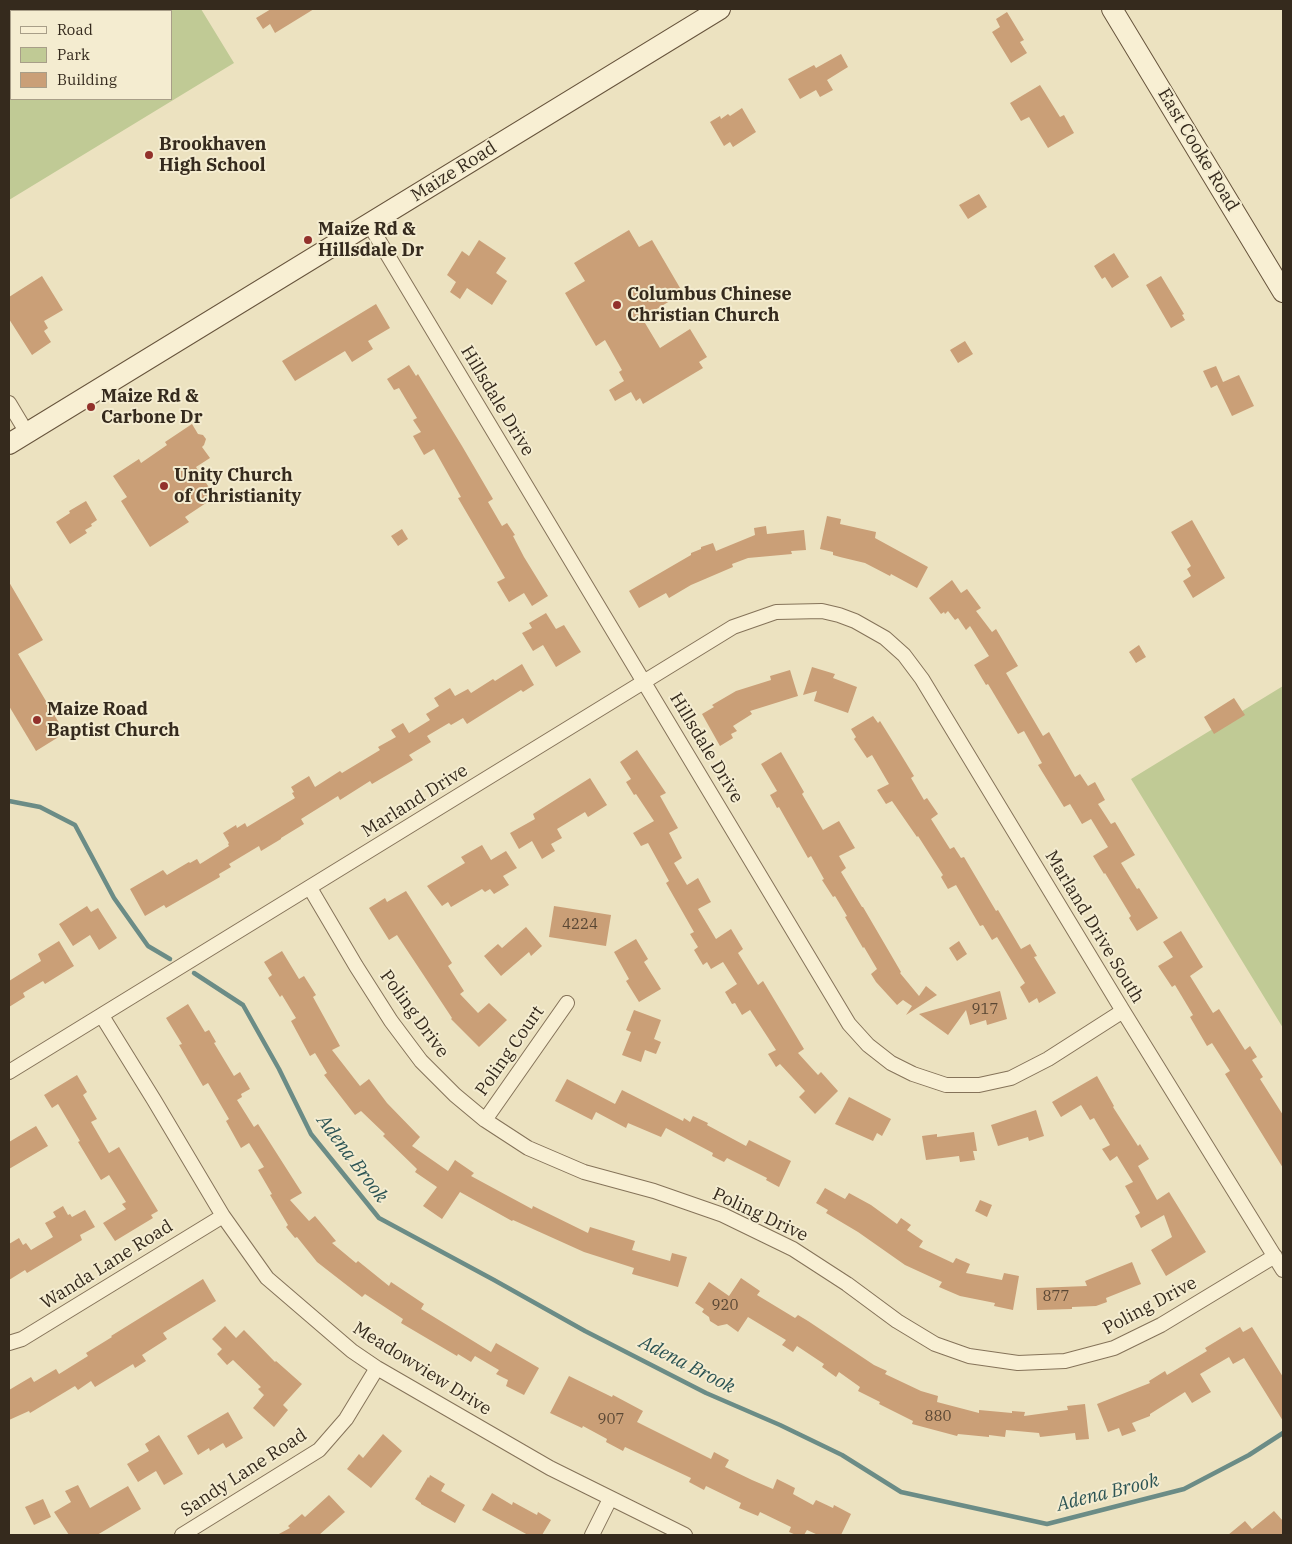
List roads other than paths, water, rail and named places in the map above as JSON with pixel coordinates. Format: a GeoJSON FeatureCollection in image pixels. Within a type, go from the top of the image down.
{"type":"FeatureCollection","features":[{"type":"Feature","properties":{"kind":"street","name":"Maize Road"},"geometry":{"type":"LineString","coordinates":[[9,444],[720,9]]}},
{"type":"Feature","properties":{"kind":"street","name":"East Cooke Road"},"geometry":{"type":"LineString","coordinates":[[1112,9],[1283,292]]}},
{"type":"Feature","properties":{"kind":"street","name":"Hillsdale Drive"},"geometry":{"type":"LineString","coordinates":[[369,224],[849,1024],[868,1045],[890,1064],[913,1074],[946,1085],[979,1085],[1011,1078],[1048,1059],[1123,1011]]}},
{"type":"Feature","properties":{"kind":"street"},"geometry":{"type":"LineString","coordinates":[[9,403],[27,433]]}},
{"type":"Feature","properties":{"kind":"street","name":"Marland Drive"},"geometry":{"type":"LineString","coordinates":[[9,1072],[733,627],[776,612],[822,611],[855,620]]}},
{"type":"Feature","properties":{"kind":"street","name":"Marland Drive South"},"geometry":{"type":"LineString","coordinates":[[855,620],[885,638],[904,655],[922,679],[1123,1011],[1283,1270]]}},
{"type":"Feature","properties":{"kind":"street","name":"Poling Drive"},"geometry":{"type":"LineString","coordinates":[[310,888],[391,1021],[421,1061],[455,1095],[485,1120],[528,1148],[584,1172],[654,1191],[723,1215],[793,1249],[935,1344],[969,1356],[1018,1363],[1065,1361],[1114,1348],[1161,1325],[1275,1256]]}},
{"type":"Feature","properties":{"kind":"street","name":"Poling Court"},"geometry":{"type":"LineString","coordinates":[[485,1120],[567,1003]]}},
{"type":"Feature","properties":{"kind":"street","name":"Meadowview Drive"},"geometry":{"type":"LineString","coordinates":[[102,1016],[223,1216],[267,1278],[352,1351],[377,1368],[550,1468],[684,1535]]}},
{"type":"Feature","properties":{"kind":"street","name":"Wanda Lane Road"},"geometry":{"type":"LineString","coordinates":[[9,1343],[22,1339],[223,1216]]}},
{"type":"Feature","properties":{"kind":"street","name":"Sandy Lane Road"},"geometry":{"type":"LineString","coordinates":[[182,1535],[319,1450],[346,1419],[377,1368]]}},
{"type":"Feature","properties":{"kind":"street"},"geometry":{"type":"LineString","coordinates":[[592,1535],[610,1499]]}},
{"type":"Feature","properties":{"kind":"waterway","name":"Adena Brook"},"geometry":{"type":"LineString","coordinates":[[9,801],[40,807],[75,825],[114,898],[148,946],[170,959]]}},
{"type":"Feature","properties":{"kind":"waterway","name":"Adena Brook"},"geometry":{"type":"LineString","coordinates":[[194,973],[243,1005],[279,1069],[311,1134],[379,1218],[585,1331],[706,1393],[780,1425],[842,1455],[901,1492],[1047,1524],[1184,1489],[1249,1455],[1283,1433]]}},
{"type":"Feature","properties":{"kind":"place","name":"Brookhaven High School"},"geometry":{"type":"Point","coordinates":[149,155]}},
{"type":"Feature","properties":{"kind":"place","name":"Maize Rd & Hillsdale Dr"},"geometry":{"type":"Point","coordinates":[308,240]}},
{"type":"Feature","properties":{"kind":"place","name":"Columbus Chinese Christian Church"},"geometry":{"type":"Point","coordinates":[617,305]}},
{"type":"Feature","properties":{"kind":"place","name":"Maize Rd & Carbone Dr"},"geometry":{"type":"Point","coordinates":[91,407]}},
{"type":"Feature","properties":{"kind":"place","name":"Unity Church of Christianity"},"geometry":{"type":"Point","coordinates":[164,486]}},
{"type":"Feature","properties":{"kind":"place","name":"Maize Road Baptist Church"},"geometry":{"type":"Point","coordinates":[37,720]}}]}
